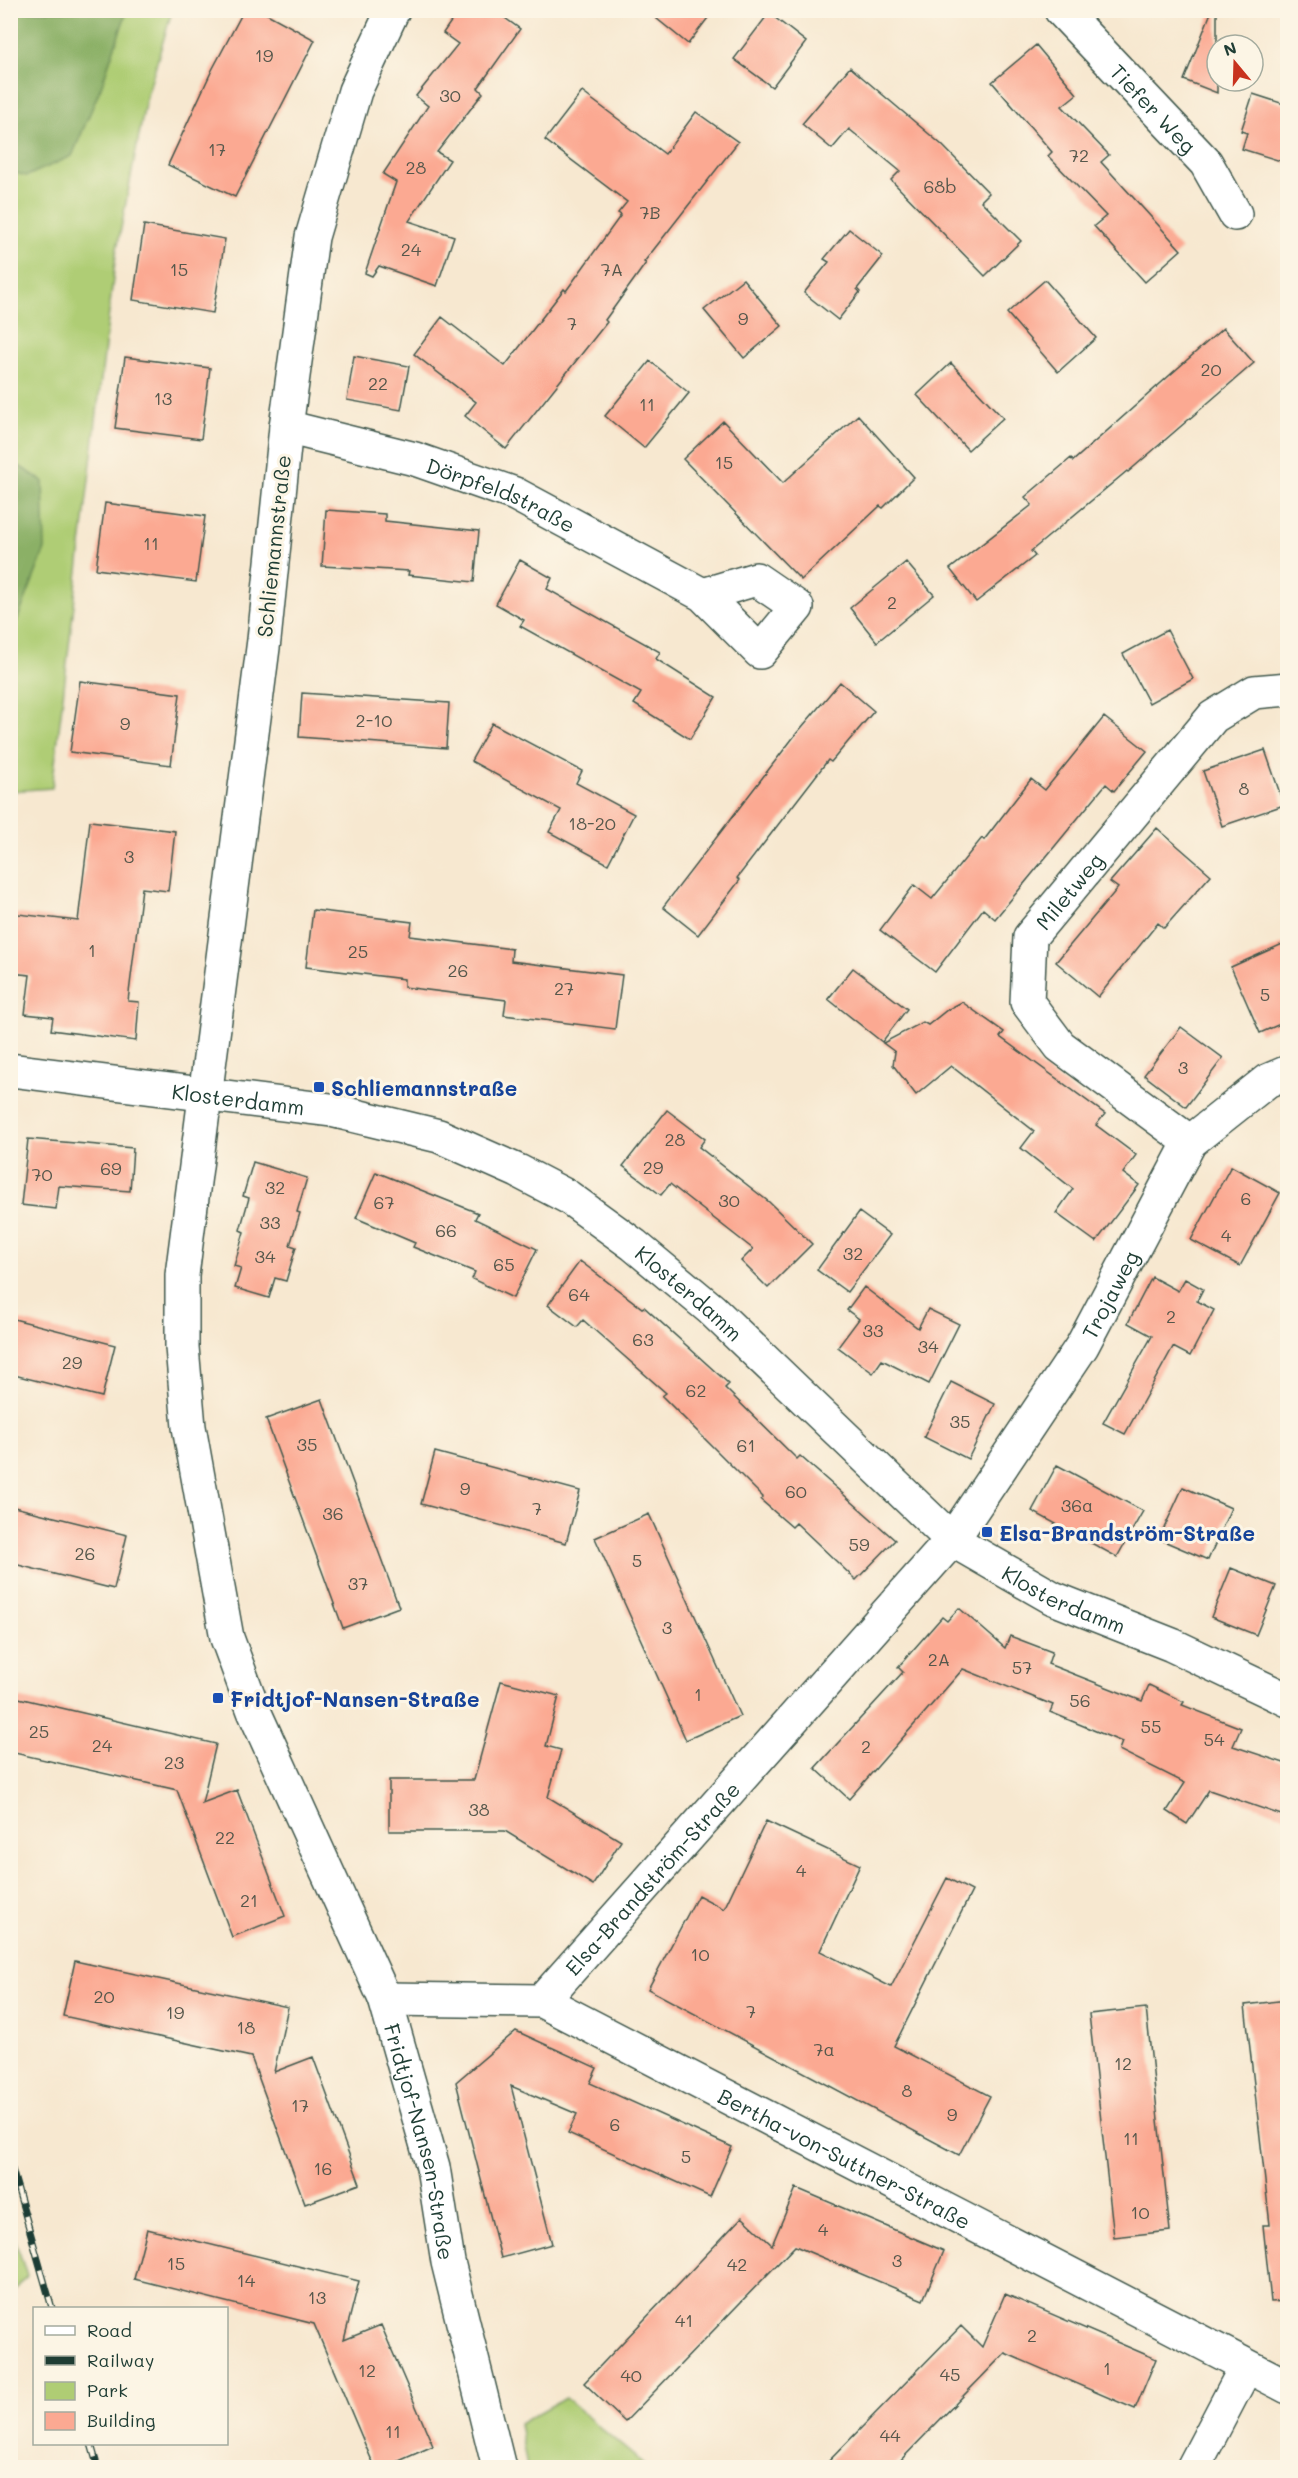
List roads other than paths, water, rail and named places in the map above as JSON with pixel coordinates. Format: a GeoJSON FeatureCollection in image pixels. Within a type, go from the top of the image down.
{"type":"FeatureCollection","features":[{"type":"Feature","properties":{"kind":"street","name":"Schliemannstraße"},"geometry":{"type":"LineString","coordinates":[[204,1094],[264,640],[286,427],[312,237],[355,91],[393,10]]}},
{"type":"Feature","properties":{"kind":"street","name":"Tiefer Weg"},"geometry":{"type":"LineString","coordinates":[[1061,10],[1206,163],[1235,214]]}},
{"type":"Feature","properties":{"kind":"street","name":"Dörpfeldstraße"},"geometry":{"type":"LineString","coordinates":[[286,427],[415,459],[515,494],[613,544],[703,595]]}},
{"type":"Feature","properties":{"kind":"street","name":"Miletweg"},"geometry":{"type":"LineString","coordinates":[[1190,1142],[1060,1046],[1027,1002],[1030,937],[1213,717],[1254,692],[1287,689]]}},
{"type":"Feature","properties":{"kind":"street","name":"Klosterdamm"},"geometry":{"type":"LineString","coordinates":[[10,1070],[331,1110],[439,1136],[568,1197],[634,1245],[711,1309],[952,1540],[1053,1598],[1172,1645],[1287,1700]]}},
{"type":"Feature","properties":{"kind":"street","name":"Trojaweg"},"geometry":{"type":"LineString","coordinates":[[952,1540],[1082,1346],[1190,1142],[1267,1081],[1287,1072]]}},
{"type":"Feature","properties":{"kind":"street","name":"Fridtjof-Nansen-Straße"},"geometry":{"type":"LineString","coordinates":[[204,1094],[182,1275],[182,1347],[189,1427],[227,1638],[254,1711],[385,1999],[433,2167],[448,2262],[499,2468]]}},
{"type":"Feature","properties":{"kind":"street","name":"Elsa-Brandström-Straße"},"geometry":{"type":"LineString","coordinates":[[542,2001],[952,1540]]}},
{"type":"Feature","properties":{"kind":"street","name":"Bertha-von-Suttner-Straße"},"geometry":{"type":"LineString","coordinates":[[385,1999],[542,2001],[1287,2387]]}},
{"type":"Feature","properties":{"kind":"street"},"geometry":{"type":"LineString","coordinates":[[1193,2468],[1246,2367]]}},
{"type":"Feature","properties":{"kind":"railway"},"geometry":{"type":"LineString","coordinates":[[10,2162],[52,2307]]}},
{"type":"Feature","properties":{"kind":"railway"},"geometry":{"type":"LineString","coordinates":[[91,2445],[98,2468]]}},
{"type":"Feature","properties":{"kind":"place","name":"Schliemannstraße"},"geometry":{"type":"Point","coordinates":[319,1087]}},
{"type":"Feature","properties":{"kind":"place","name":"Elsa-Brandström-Straße"},"geometry":{"type":"Point","coordinates":[987,1532]}},
{"type":"Feature","properties":{"kind":"place","name":"Fridtjof-Nansen-Straße"},"geometry":{"type":"Point","coordinates":[218,1698]}}]}
